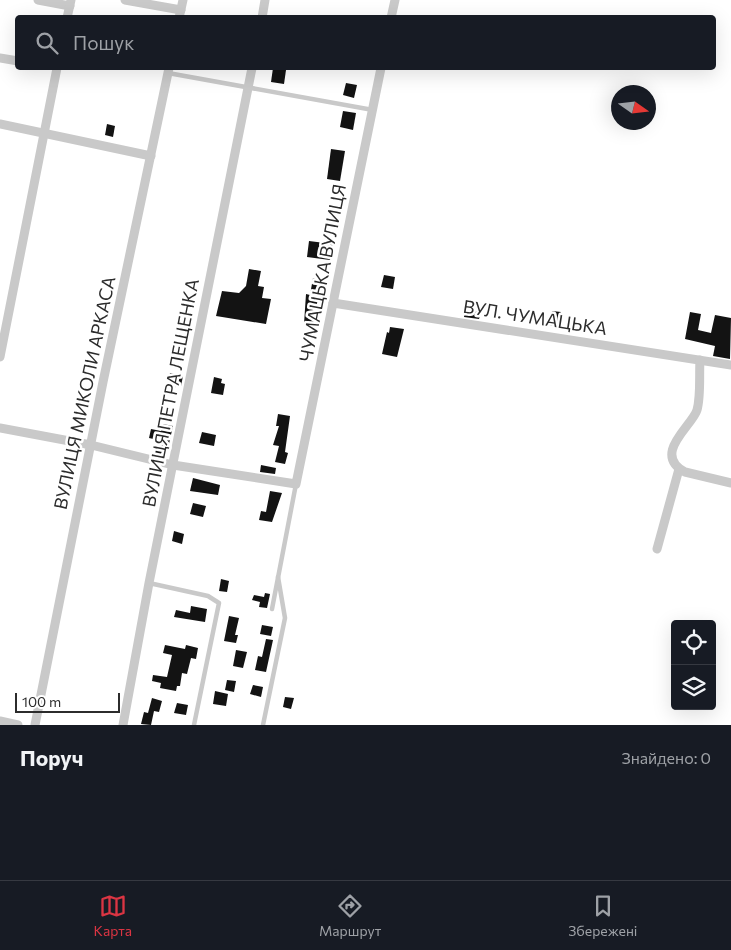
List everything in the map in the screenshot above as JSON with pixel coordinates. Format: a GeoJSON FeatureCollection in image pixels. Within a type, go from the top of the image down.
{"type":"FeatureCollection","features":[{"type":"Feature","properties":{"kind":"street"},"geometry":{"type":"LineString","coordinates":[[38,0],[70,3]]}},
{"type":"Feature","properties":{"kind":"street"},"geometry":{"type":"LineString","coordinates":[[125,0],[180,14],[183,0]]}},
{"type":"Feature","properties":{"kind":"street"},"geometry":{"type":"LineString","coordinates":[[263,15],[266,0]]}},
{"type":"Feature","properties":{"kind":"street"},"geometry":{"type":"LineString","coordinates":[[392,15],[395,0]]}},
{"type":"Feature","properties":{"kind":"street"},"geometry":{"type":"LineString","coordinates":[[0,58],[15,60]]}},
{"type":"Feature","properties":{"kind":"street"},"geometry":{"type":"LineString","coordinates":[[0,357],[55,70]]}},
{"type":"Feature","properties":{"kind":"street","name":"ВУЛИЦЯ МИКОЛИ АРКАСА"},"geometry":{"type":"LineString","coordinates":[[35,725],[90,445],[168,70]]}},
{"type":"Feature","properties":{"kind":"street","name":"ВУЛИЦЯ ПЕТРА ЛЕЩЕНКА"},"geometry":{"type":"LineString","coordinates":[[123,725],[149,583],[252,70]]}},
{"type":"Feature","properties":{"kind":"street","name":"ЧУМАЦЬКА ВУЛИЦЯ"},"geometry":{"type":"LineString","coordinates":[[296,484],[381,70]]}},
{"type":"Feature","properties":{"kind":"street"},"geometry":{"type":"LineString","coordinates":[[0,124],[151,156]]}},
{"type":"Feature","properties":{"kind":"street","name":"ВУЛ. ЧУМАЦЬКА"},"geometry":{"type":"LineString","coordinates":[[333,303],[731,365]]}},
{"type":"Feature","properties":{"kind":"street"},"geometry":{"type":"LineString","coordinates":[[657,549],[679,469],[673,458],[674,441],[698,408],[700,360]]}},
{"type":"Feature","properties":{"kind":"street"},"geometry":{"type":"LineString","coordinates":[[0,428],[90,445],[173,465],[296,484]]}},
{"type":"Feature","properties":{"kind":"street"},"geometry":{"type":"LineString","coordinates":[[679,469],[731,483]]}},
{"type":"Feature","properties":{"kind":"street"},"geometry":{"type":"LineString","coordinates":[[0,721],[18,725]]}},
{"type":"Feature","properties":{"kind":"lane"},"geometry":{"type":"LineString","coordinates":[[168,70],[372,110]]}},
{"type":"Feature","properties":{"kind":"lane"},"geometry":{"type":"LineString","coordinates":[[272,609],[296,484]]}},
{"type":"Feature","properties":{"kind":"lane"},"geometry":{"type":"LineString","coordinates":[[263,725],[283,640],[285,618],[278,577]]}},
{"type":"Feature","properties":{"kind":"lane"},"geometry":{"type":"LineString","coordinates":[[149,583],[208,596],[219,603],[194,725]]}},
{"type":"Feature","properties":{"kind":"building"},"geometry":{"type":"Polygon","coordinates":[[[273,70],[286,70],[284,84],[271,82],[273,70]]]}},
{"type":"Feature","properties":{"kind":"building"},"geometry":{"type":"Polygon","coordinates":[[[346,83],[357,85],[354,98],[343,95],[346,83]]]}},
{"type":"Feature","properties":{"kind":"building"},"geometry":{"type":"Polygon","coordinates":[[[343,111],[356,113],[353,130],[340,127],[343,111]]]}},
{"type":"Feature","properties":{"kind":"building"},"geometry":{"type":"Polygon","coordinates":[[[107,124],[115,126],[113,137],[105,135],[107,124]]]}},
{"type":"Feature","properties":{"kind":"building"},"geometry":{"type":"Polygon","coordinates":[[[331,149],[345,151],[340,181],[327,179],[331,149]]]}},
{"type":"Feature","properties":{"kind":"building"},"geometry":{"type":"Polygon","coordinates":[[[309,241],[333,244],[330,260],[307,257],[309,241]]]}},
{"type":"Feature","properties":{"kind":"building"},"geometry":{"type":"Polygon","coordinates":[[[249,269],[261,271],[258,286],[264,287],[262,298],[271,299],[266,324],[216,316],[222,291],[239,293],[246,286],[249,269]]]}},
{"type":"Feature","properties":{"kind":"building"},"geometry":{"type":"Polygon","coordinates":[[[384,275],[395,277],[393,289],[381,287],[384,275]]]}},
{"type":"Feature","properties":{"kind":"building"},"geometry":{"type":"Polygon","coordinates":[[[313,278],[320,279],[319,286],[326,287],[325,294],[319,293],[315,314],[319,315],[318,326],[304,324],[306,294],[310,295],[313,278]]]}},
{"type":"Feature","properties":{"kind":"building"},"geometry":{"type":"Polygon","coordinates":[[[465,310],[481,312],[479,319],[464,317],[465,310]]]}},
{"type":"Feature","properties":{"kind":"building"},"geometry":{"type":"Polygon","coordinates":[[[552,311],[561,312],[558,327],[549,325],[552,311]]]}},
{"type":"Feature","properties":{"kind":"building"},"geometry":{"type":"Polygon","coordinates":[[[690,312],[701,314],[698,330],[711,333],[715,315],[731,318],[730,359],[713,356],[715,346],[685,339],[690,312]]]}},
{"type":"Feature","properties":{"kind":"building"},"geometry":{"type":"Polygon","coordinates":[[[390,327],[404,329],[397,357],[382,354],[390,327]]]}},
{"type":"Feature","properties":{"kind":"building"},"geometry":{"type":"Polygon","coordinates":[[[170,373],[183,376],[181,386],[176,385],[174,390],[167,389],[170,373]]]}},
{"type":"Feature","properties":{"kind":"building"},"geometry":{"type":"Polygon","coordinates":[[[214,377],[222,379],[221,383],[225,384],[223,395],[211,393],[214,377]]]}},
{"type":"Feature","properties":{"kind":"building"},"geometry":{"type":"Polygon","coordinates":[[[278,414],[290,416],[285,452],[288,453],[285,464],[275,462],[279,446],[273,445],[279,426],[276,426],[278,414]]]}},
{"type":"Feature","properties":{"kind":"building"},"geometry":{"type":"Polygon","coordinates":[[[163,424],[173,426],[166,457],[155,454],[158,440],[149,438],[151,429],[161,431],[163,424]]]}},
{"type":"Feature","properties":{"kind":"building"},"geometry":{"type":"Polygon","coordinates":[[[202,432],[216,435],[214,446],[199,443],[202,432]]]}},
{"type":"Feature","properties":{"kind":"building"},"geometry":{"type":"Polygon","coordinates":[[[261,465],[276,468],[275,474],[260,472],[261,465]]]}},
{"type":"Feature","properties":{"kind":"building"},"geometry":{"type":"Polygon","coordinates":[[[193,478],[220,485],[218,495],[190,491],[193,478]]]}},
{"type":"Feature","properties":{"kind":"building"},"geometry":{"type":"Polygon","coordinates":[[[270,491],[282,493],[272,522],[259,520],[261,511],[266,512],[270,491]]]}},
{"type":"Feature","properties":{"kind":"building"},"geometry":{"type":"Polygon","coordinates":[[[193,503],[206,506],[203,517],[190,514],[193,503]]]}},
{"type":"Feature","properties":{"kind":"building"},"geometry":{"type":"Polygon","coordinates":[[[174,531],[184,534],[182,544],[172,541],[174,531]]]}},
{"type":"Feature","properties":{"kind":"building"},"geometry":{"type":"Polygon","coordinates":[[[221,579],[229,581],[227,592],[219,591],[221,579]]]}},
{"type":"Feature","properties":{"kind":"building"},"geometry":{"type":"Polygon","coordinates":[[[265,593],[270,594],[267,608],[259,607],[260,602],[252,600],[254,595],[264,597],[265,593]]]}},
{"type":"Feature","properties":{"kind":"building"},"geometry":{"type":"Polygon","coordinates":[[[191,606],[207,609],[205,622],[174,617],[176,610],[190,613],[191,606]]]}},
{"type":"Feature","properties":{"kind":"building"},"geometry":{"type":"Polygon","coordinates":[[[229,616],[239,618],[235,635],[238,635],[236,643],[224,641],[229,616]]]}},
{"type":"Feature","properties":{"kind":"building"},"geometry":{"type":"Polygon","coordinates":[[[262,625],[273,627],[271,636],[260,634],[262,625]]]}},
{"type":"Feature","properties":{"kind":"building"},"geometry":{"type":"Polygon","coordinates":[[[266,639],[273,640],[266,672],[255,670],[258,656],[262,657],[266,639]]]}},
{"type":"Feature","properties":{"kind":"building"},"geometry":{"type":"Polygon","coordinates":[[[165,645],[185,649],[186,645],[198,648],[196,659],[191,658],[187,674],[182,673],[180,686],[177,686],[176,691],[160,688],[161,683],[152,681],[153,675],[167,677],[172,655],[163,653],[165,645]]]}},
{"type":"Feature","properties":{"kind":"building"},"geometry":{"type":"Polygon","coordinates":[[[236,650],[247,652],[243,668],[233,666],[236,650]]]}},
{"type":"Feature","properties":{"kind":"building"},"geometry":{"type":"Polygon","coordinates":[[[227,680],[236,681],[234,692],[225,690],[227,680]]]}},
{"type":"Feature","properties":{"kind":"building"},"geometry":{"type":"Polygon","coordinates":[[[253,685],[263,687],[261,697],[250,694],[253,685]]]}},
{"type":"Feature","properties":{"kind":"building"},"geometry":{"type":"Polygon","coordinates":[[[215,691],[228,694],[226,706],[213,704],[215,691]]]}},
{"type":"Feature","properties":{"kind":"building"},"geometry":{"type":"Polygon","coordinates":[[[285,697],[294,698],[291,709],[283,707],[285,697]]]}},
{"type":"Feature","properties":{"kind":"building"},"geometry":{"type":"Polygon","coordinates":[[[152,698],[162,701],[159,712],[154,711],[151,725],[141,724],[144,712],[148,713],[152,698]]]}},
{"type":"Feature","properties":{"kind":"building"},"geometry":{"type":"Polygon","coordinates":[[[177,703],[188,705],[186,715],[174,713],[177,703]]]}}]}
